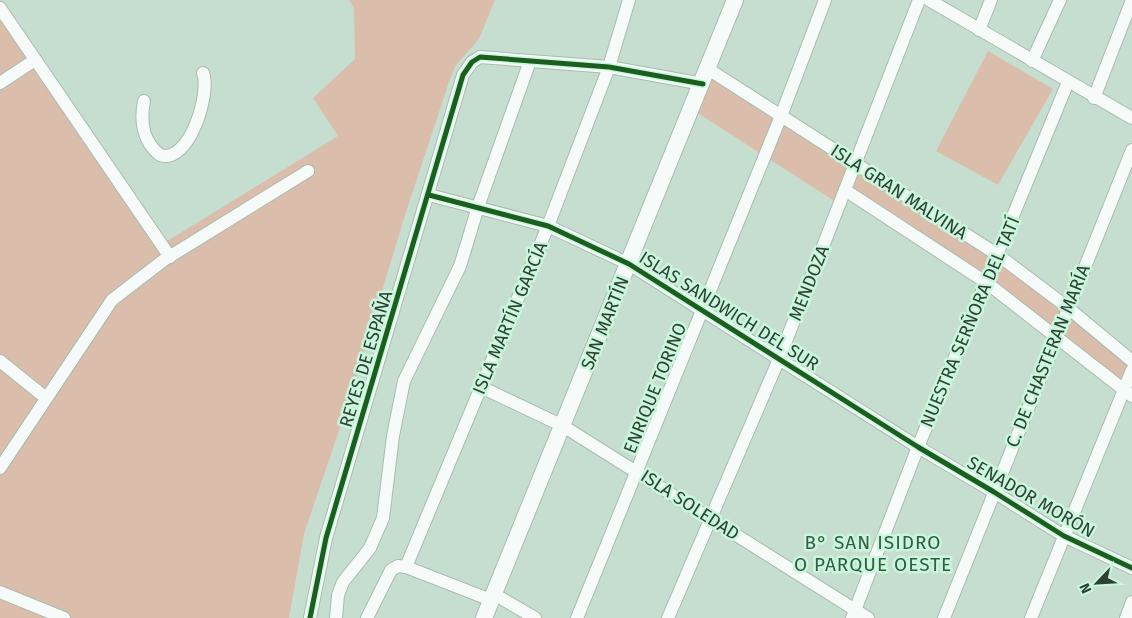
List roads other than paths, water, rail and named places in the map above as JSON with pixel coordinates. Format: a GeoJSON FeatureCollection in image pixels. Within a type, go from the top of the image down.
{"type":"FeatureCollection","features":[{"type":"Feature","properties":{"kind":"main road","name":"SAN MARTÍN"},"geometry":{"type":"LineString","coordinates":[[484,618],[735,0]]}},
{"type":"Feature","properties":{"kind":"street","name":"ISLA MARTÍN GARCÍA"},"geometry":{"type":"LineString","coordinates":[[406,567],[548,226],[609,67],[628,0]]}},
{"type":"Feature","properties":{"kind":"street","name":"ENRIQUE TORINO"},"geometry":{"type":"LineString","coordinates":[[577,618],[781,116],[825,0]]}},
{"type":"Feature","properties":{"kind":"street","name":"MENDOZA"},"geometry":{"type":"LineString","coordinates":[[668,618],[779,359],[919,0]]}},
{"type":"Feature","properties":{"kind":"street"},"geometry":{"type":"LineString","coordinates":[[929,0],[1094,98],[1132,118]]}},
{"type":"Feature","properties":{"kind":"street"},"geometry":{"type":"LineString","coordinates":[[979,30],[991,0]]}},
{"type":"Feature","properties":{"kind":"street"},"geometry":{"type":"LineString","coordinates":[[1032,61],[1060,0]]}},
{"type":"Feature","properties":{"kind":"street"},"geometry":{"type":"LineString","coordinates":[[1094,98],[1132,0]]}},
{"type":"Feature","properties":{"kind":"street"},"geometry":{"type":"LineString","coordinates":[[0,8],[170,257]]}},
{"type":"Feature","properties":{"kind":"street","name":"ISLA GRAN MALVINA"},"geometry":{"type":"LineString","coordinates":[[480,57],[705,76],[781,116],[998,255],[1068,307],[1132,361]]}},
{"type":"Feature","properties":{"kind":"street","name":"REYES DE ESPAÑA"},"geometry":{"type":"LineString","coordinates":[[310,618],[326,538],[430,194],[463,75],[472,62],[480,57]]}},
{"type":"Feature","properties":{"kind":"street"},"geometry":{"type":"LineString","coordinates":[[0,83],[35,60]]}},
{"type":"Feature","properties":{"kind":"street"},"geometry":{"type":"LineString","coordinates":[[336,618],[338,595],[343,582],[370,548],[383,518],[393,436],[404,381],[460,266],[478,207],[530,61]]}},
{"type":"Feature","properties":{"kind":"street"},"geometry":{"type":"LineString","coordinates":[[144,101],[142,122],[147,138],[160,155],[171,156],[184,147],[192,133],[205,88],[203,73]]}},
{"type":"Feature","properties":{"kind":"street","name":"NUESTRA SERÑORA DEL TATÍ"},"geometry":{"type":"LineString","coordinates":[[854,614],[918,447],[1068,82]]}},
{"type":"Feature","properties":{"kind":"street","name":"C. DE CHASTERAN MARÍA"},"geometry":{"type":"LineString","coordinates":[[944,618],[1132,150]]}},
{"type":"Feature","properties":{"kind":"street"},"geometry":{"type":"LineString","coordinates":[[0,468],[112,300],[170,257],[308,171]]}},
{"type":"Feature","properties":{"kind":"street"},"geometry":{"type":"LineString","coordinates":[[845,190],[987,283],[1055,338],[1128,393]]}},
{"type":"Feature","properties":{"kind":"street","name":"ISLAS SANDWICH DEL SUR"},"geometry":{"type":"LineString","coordinates":[[430,194],[548,226],[629,264],[918,447]]}},
{"type":"Feature","properties":{"kind":"street"},"geometry":{"type":"LineString","coordinates":[[0,361],[46,398]]}},
{"type":"Feature","properties":{"kind":"street"},"geometry":{"type":"LineString","coordinates":[[1031,618],[1064,536],[1128,393],[1132,370]]}},
{"type":"Feature","properties":{"kind":"street","name":"ISLA SOLEDAD"},"geometry":{"type":"LineString","coordinates":[[481,387],[563,426],[637,471],[854,614],[868,618]]}},
{"type":"Feature","properties":{"kind":"street","name":"SENADOR MORÓN"},"geometry":{"type":"LineString","coordinates":[[918,447],[1064,536],[1132,568]]}},
{"type":"Feature","properties":{"kind":"street"},"geometry":{"type":"LineString","coordinates":[[367,618],[391,570],[398,566],[406,567],[493,597],[535,618]]}},
{"type":"Feature","properties":{"kind":"street"},"geometry":{"type":"LineString","coordinates":[[0,592],[64,618]]}},
{"type":"Feature","properties":{"kind":"street"},"geometry":{"type":"LineString","coordinates":[[1126,618],[1132,602]]}},
{"type":"Feature","properties":{"kind":"district","name":"B° SAN ISIDRO O PARQUE OESTE"},"geometry":{"type":"Point","coordinates":[873,553]}}]}
